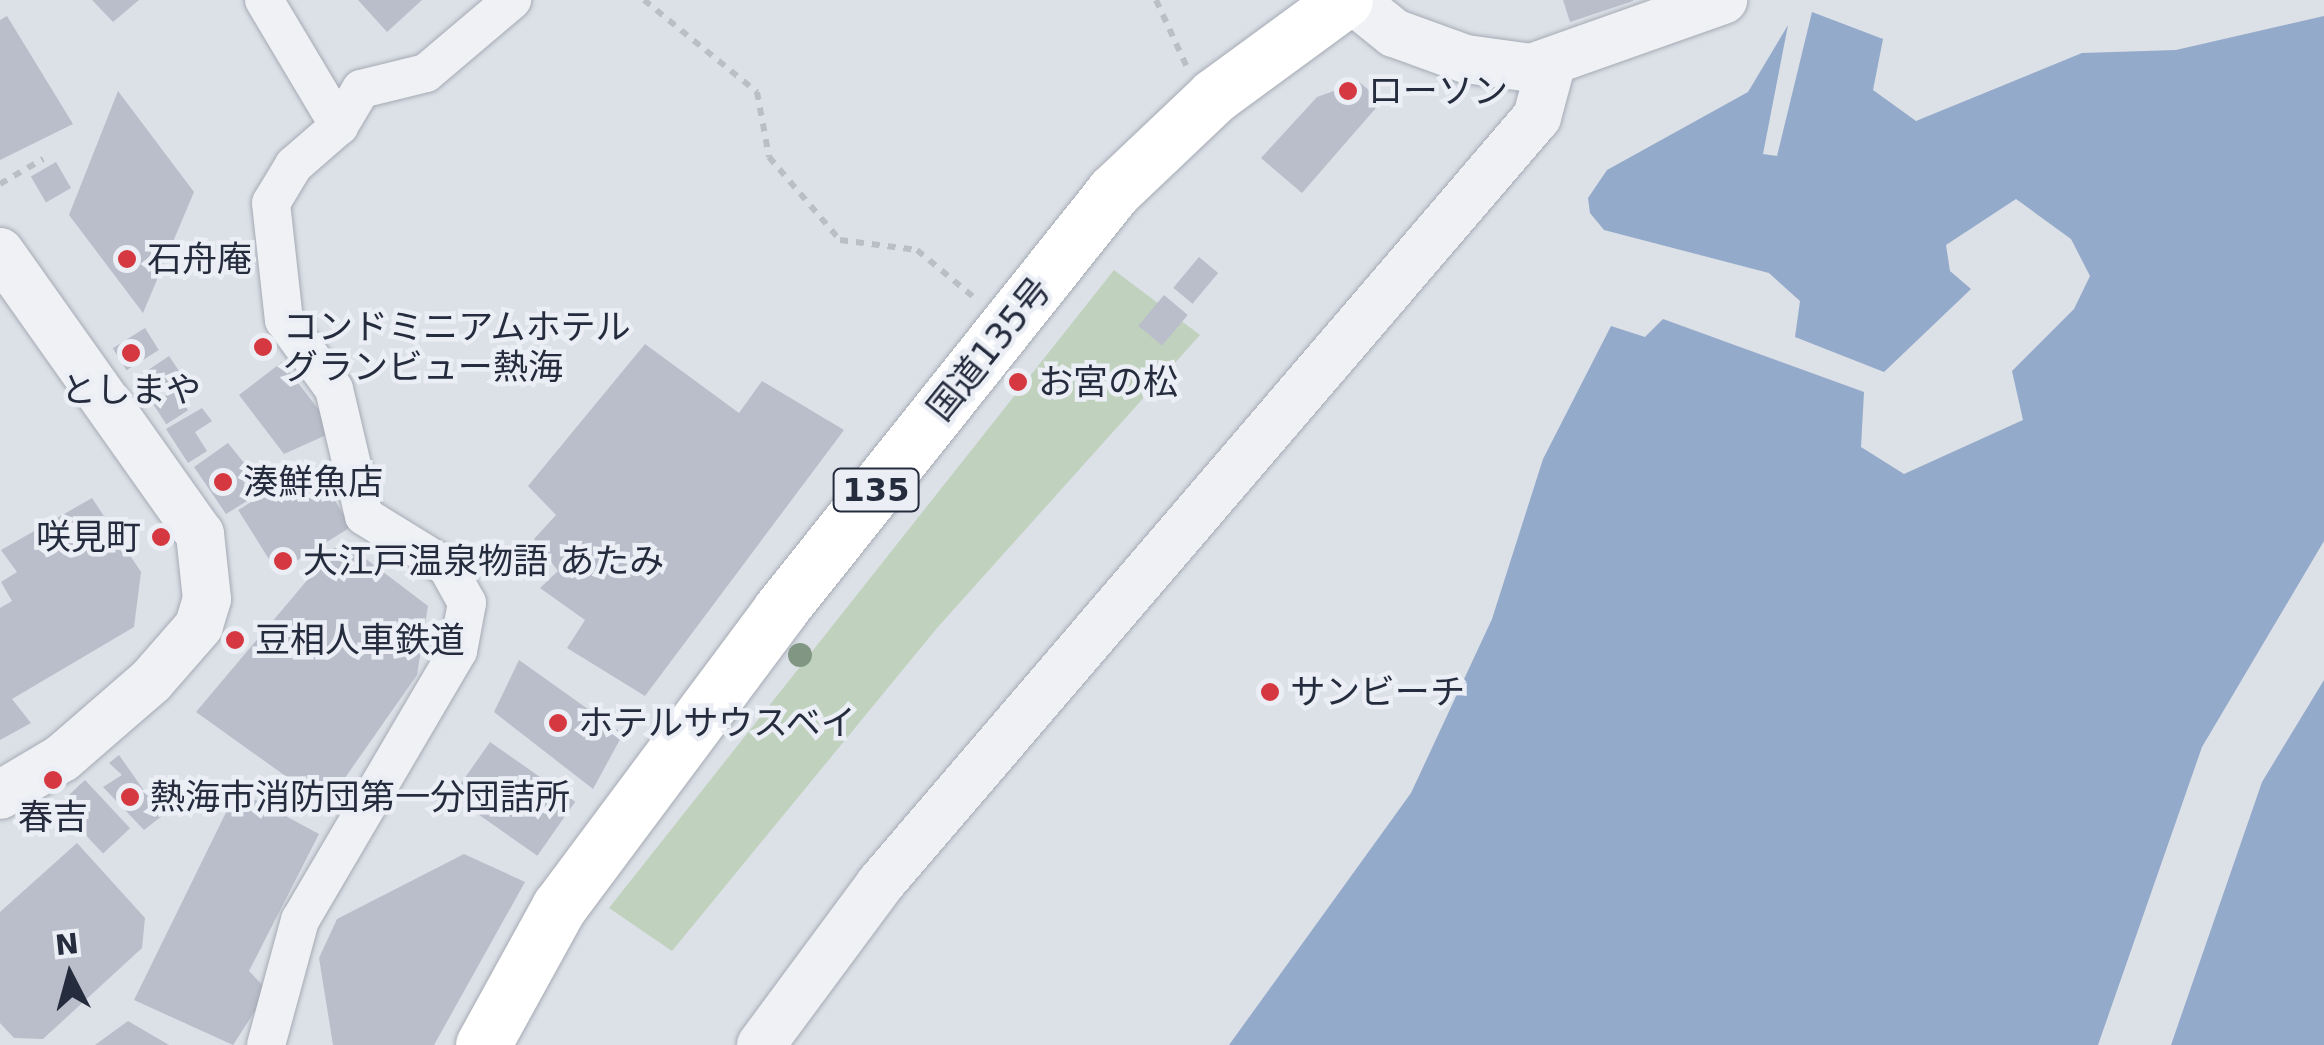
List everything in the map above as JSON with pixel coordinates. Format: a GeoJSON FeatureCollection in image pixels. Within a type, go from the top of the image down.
{"type":"FeatureCollection","features":[{"type":"Feature","properties":{"kind":"highway","name":"国道135号"},"geometry":{"type":"LineString","coordinates":[[483,1045],[559,907],[684,752],[780,610],[1114,191],[1214,96],[1349,0]]}},
{"type":"Feature","properties":{"kind":"street"},"geometry":{"type":"LineString","coordinates":[[264,0],[340,126]]}},
{"type":"Feature","properties":{"kind":"street"},"geometry":{"type":"LineString","coordinates":[[266,1045],[300,920],[458,651],[467,603],[447,567],[364,516],[334,389],[284,320],[271,203],[294,165],[340,126],[361,90],[426,73],[512,0]]}},
{"type":"Feature","properties":{"kind":"street"},"geometry":{"type":"LineString","coordinates":[[1349,0],[1394,33],[1466,59],[1551,65],[1723,0]]}},
{"type":"Feature","properties":{"kind":"street"},"geometry":{"type":"LineString","coordinates":[[761,1045],[892,868],[1537,117],[1551,65]]}},
{"type":"Feature","properties":{"kind":"street"},"geometry":{"type":"LineString","coordinates":[[0,252],[200,534],[208,599],[199,626],[151,681],[62,758],[0,795]]}},
{"type":"Feature","properties":{"kind":"path"},"geometry":{"type":"LineString","coordinates":[[644,0],[758,92],[770,157],[840,240],[917,250],[981,303]]}},
{"type":"Feature","properties":{"kind":"path"},"geometry":{"type":"LineString","coordinates":[[1156,0],[1184,64],[1214,96]]}},
{"type":"Feature","properties":{"kind":"path"},"geometry":{"type":"LineString","coordinates":[[0,184],[42,160]]}},
{"type":"Feature","properties":{"kind":"green space"},"geometry":{"type":"Polygon","coordinates":[[[1114,270],[1200,335],[937,628],[672,951],[609,908],[1114,270]]]}},
{"type":"Feature","properties":{"kind":"water"},"geometry":{"type":"Polygon","coordinates":[[[1812,12],[1883,39],[1873,90],[1916,121],[2082,53],[2176,50],[2324,16],[2324,1045],[1229,1045],[1411,793],[1492,619],[1543,459],[1611,326],[1645,337],[1663,319],[1864,392],[1861,447],[1904,474],[2023,420],[2012,371],[2074,309],[2090,276],[2071,239],[2016,199],[1946,245],[1950,271],[1971,289],[1884,372],[1795,337],[1800,301],[1769,273],[1604,230],[1590,213],[1588,198],[1607,170],[1748,92],[1788,25],[1763,154],[1777,156],[1812,12]]]}},
{"type":"Feature","properties":{"kind":"pier"},"geometry":{"type":"Polygon","coordinates":[[[2324,541],[2324,680],[2262,782],[2171,1045],[2098,1045],[2202,747],[2324,541]]]}},
{"type":"Feature","properties":{"kind":"building"},"geometry":{"type":"Polygon","coordinates":[[[92,0],[139,0],[113,22],[92,0]]]}},
{"type":"Feature","properties":{"kind":"building"},"geometry":{"type":"Polygon","coordinates":[[[358,0],[422,0],[387,32],[358,0]]]}},
{"type":"Feature","properties":{"kind":"building"},"geometry":{"type":"Polygon","coordinates":[[[1563,0],[1633,0],[1633,1],[1570,22],[1563,0]]]}},
{"type":"Feature","properties":{"kind":"building"},"geometry":{"type":"Polygon","coordinates":[[[7,16],[73,124],[0,160],[0,20],[7,16]]]}},
{"type":"Feature","properties":{"kind":"building"},"geometry":{"type":"Polygon","coordinates":[[[1359,82],[1382,101],[1302,193],[1261,158],[1317,97],[1359,82]]]}},
{"type":"Feature","properties":{"kind":"building"},"geometry":{"type":"Polygon","coordinates":[[[118,91],[194,192],[143,313],[69,215],[118,91]]]}},
{"type":"Feature","properties":{"kind":"building"},"geometry":{"type":"Polygon","coordinates":[[[56,162],[71,188],[46,202],[31,176],[56,162]]]}},
{"type":"Feature","properties":{"kind":"building"},"geometry":{"type":"Polygon","coordinates":[[[1199,257],[1218,273],[1192,304],[1173,288],[1199,257]]]}},
{"type":"Feature","properties":{"kind":"building"},"geometry":{"type":"Polygon","coordinates":[[[1164,295],[1188,315],[1162,346],[1138,326],[1164,295]]]}},
{"type":"Feature","properties":{"kind":"building"},"geometry":{"type":"Polygon","coordinates":[[[145,328],[159,350],[127,370],[113,348],[145,328]]]}},
{"type":"Feature","properties":{"kind":"building"},"geometry":{"type":"Polygon","coordinates":[[[645,344],[739,413],[762,381],[844,430],[645,696],[567,648],[585,620],[540,588],[558,571],[534,539],[556,515],[528,486],[645,344]]]}},
{"type":"Feature","properties":{"kind":"building"},"geometry":{"type":"Polygon","coordinates":[[[169,356],[183,377],[147,401],[133,380],[169,356]]]}},
{"type":"Feature","properties":{"kind":"building"},"geometry":{"type":"Polygon","coordinates":[[[282,362],[335,431],[284,454],[239,395],[282,362]]]}},
{"type":"Feature","properties":{"kind":"building"},"geometry":{"type":"Polygon","coordinates":[[[175,390],[188,410],[166,424],[153,404],[175,390]]]}},
{"type":"Feature","properties":{"kind":"building"},"geometry":{"type":"Polygon","coordinates":[[[202,408],[212,421],[195,432],[207,451],[188,463],[166,429],[202,408]]]}},
{"type":"Feature","properties":{"kind":"building"},"geometry":{"type":"Polygon","coordinates":[[[228,443],[253,474],[243,481],[255,496],[226,514],[194,467],[228,443]]]}},
{"type":"Feature","properties":{"kind":"building"},"geometry":{"type":"Polygon","coordinates":[[[312,464],[351,527],[277,573],[238,510],[312,464]]]}},
{"type":"Feature","properties":{"kind":"building"},"geometry":{"type":"Polygon","coordinates":[[[92,498],[141,572],[134,627],[12,699],[31,723],[0,740],[0,608],[12,601],[1,582],[17,572],[1,550],[92,498]]]}},
{"type":"Feature","properties":{"kind":"building"},"geometry":{"type":"Polygon","coordinates":[[[341,540],[428,606],[417,675],[326,805],[196,712],[341,540]]]}},
{"type":"Feature","properties":{"kind":"building","name":"ホテルサウスベイ"},"geometry":{"type":"Polygon","coordinates":[[[519,660],[623,734],[593,789],[494,712],[519,660]]]}},
{"type":"Feature","properties":{"kind":"building"},"geometry":{"type":"Polygon","coordinates":[[[490,742],[575,802],[537,856],[452,796],[490,742]]]}},
{"type":"Feature","properties":{"kind":"building"},"geometry":{"type":"Polygon","coordinates":[[[119,755],[162,816],[144,830],[103,787],[122,775],[109,763],[119,755]]]}},
{"type":"Feature","properties":{"kind":"building"},"geometry":{"type":"Polygon","coordinates":[[[85,780],[130,828],[103,854],[58,805],[85,780]]]}},
{"type":"Feature","properties":{"kind":"building"},"geometry":{"type":"Polygon","coordinates":[[[237,790],[319,834],[249,971],[268,991],[233,1045],[134,1000],[237,790]]]}},
{"type":"Feature","properties":{"kind":"building"},"geometry":{"type":"Polygon","coordinates":[[[77,843],[145,918],[142,948],[43,1039],[14,1038],[0,1023],[0,912],[77,843]]]}},
{"type":"Feature","properties":{"kind":"building"},"geometry":{"type":"Polygon","coordinates":[[[464,854],[525,882],[434,1045],[333,1045],[319,958],[337,919],[464,854]]]}},
{"type":"Feature","properties":{"kind":"building"},"geometry":{"type":"Polygon","coordinates":[[[128,1021],[169,1045],[95,1045],[128,1021]]]}},
{"type":"Feature","properties":{"kind":"place","name":"ローソン"},"geometry":{"type":"Point","coordinates":[1348,91]}},
{"type":"Feature","properties":{"kind":"place","name":"石舟庵"},"geometry":{"type":"Point","coordinates":[127,259]}},
{"type":"Feature","properties":{"kind":"place","name":"コンドミニアムホテル グランビュー熱海"},"geometry":{"type":"Point","coordinates":[263,347]}},
{"type":"Feature","properties":{"kind":"place","name":"としまや"},"geometry":{"type":"Point","coordinates":[131,353]}},
{"type":"Feature","properties":{"kind":"place","name":"お宮の松"},"geometry":{"type":"Point","coordinates":[1018,382]}},
{"type":"Feature","properties":{"kind":"place","name":"湊鮮魚店"},"geometry":{"type":"Point","coordinates":[223,482]}},
{"type":"Feature","properties":{"kind":"place","name":"咲見町"},"geometry":{"type":"Point","coordinates":[161,537]}},
{"type":"Feature","properties":{"kind":"place","name":"大江戸温泉物語 あたみ"},"geometry":{"type":"Point","coordinates":[283,561]}},
{"type":"Feature","properties":{"kind":"place","name":"豆相人車鉄道"},"geometry":{"type":"Point","coordinates":[235,640]}},
{"type":"Feature","properties":{"kind":"place","name":"サンビーチ"},"geometry":{"type":"Point","coordinates":[1270,692]}},
{"type":"Feature","properties":{"kind":"place","name":"ホテルサウスベイ"},"geometry":{"type":"Point","coordinates":[558,723]}},
{"type":"Feature","properties":{"kind":"place","name":"春吉"},"geometry":{"type":"Point","coordinates":[53,780]}},
{"type":"Feature","properties":{"kind":"place","name":"熱海市消防団第一分団詰所"},"geometry":{"type":"Point","coordinates":[130,797]}}]}
